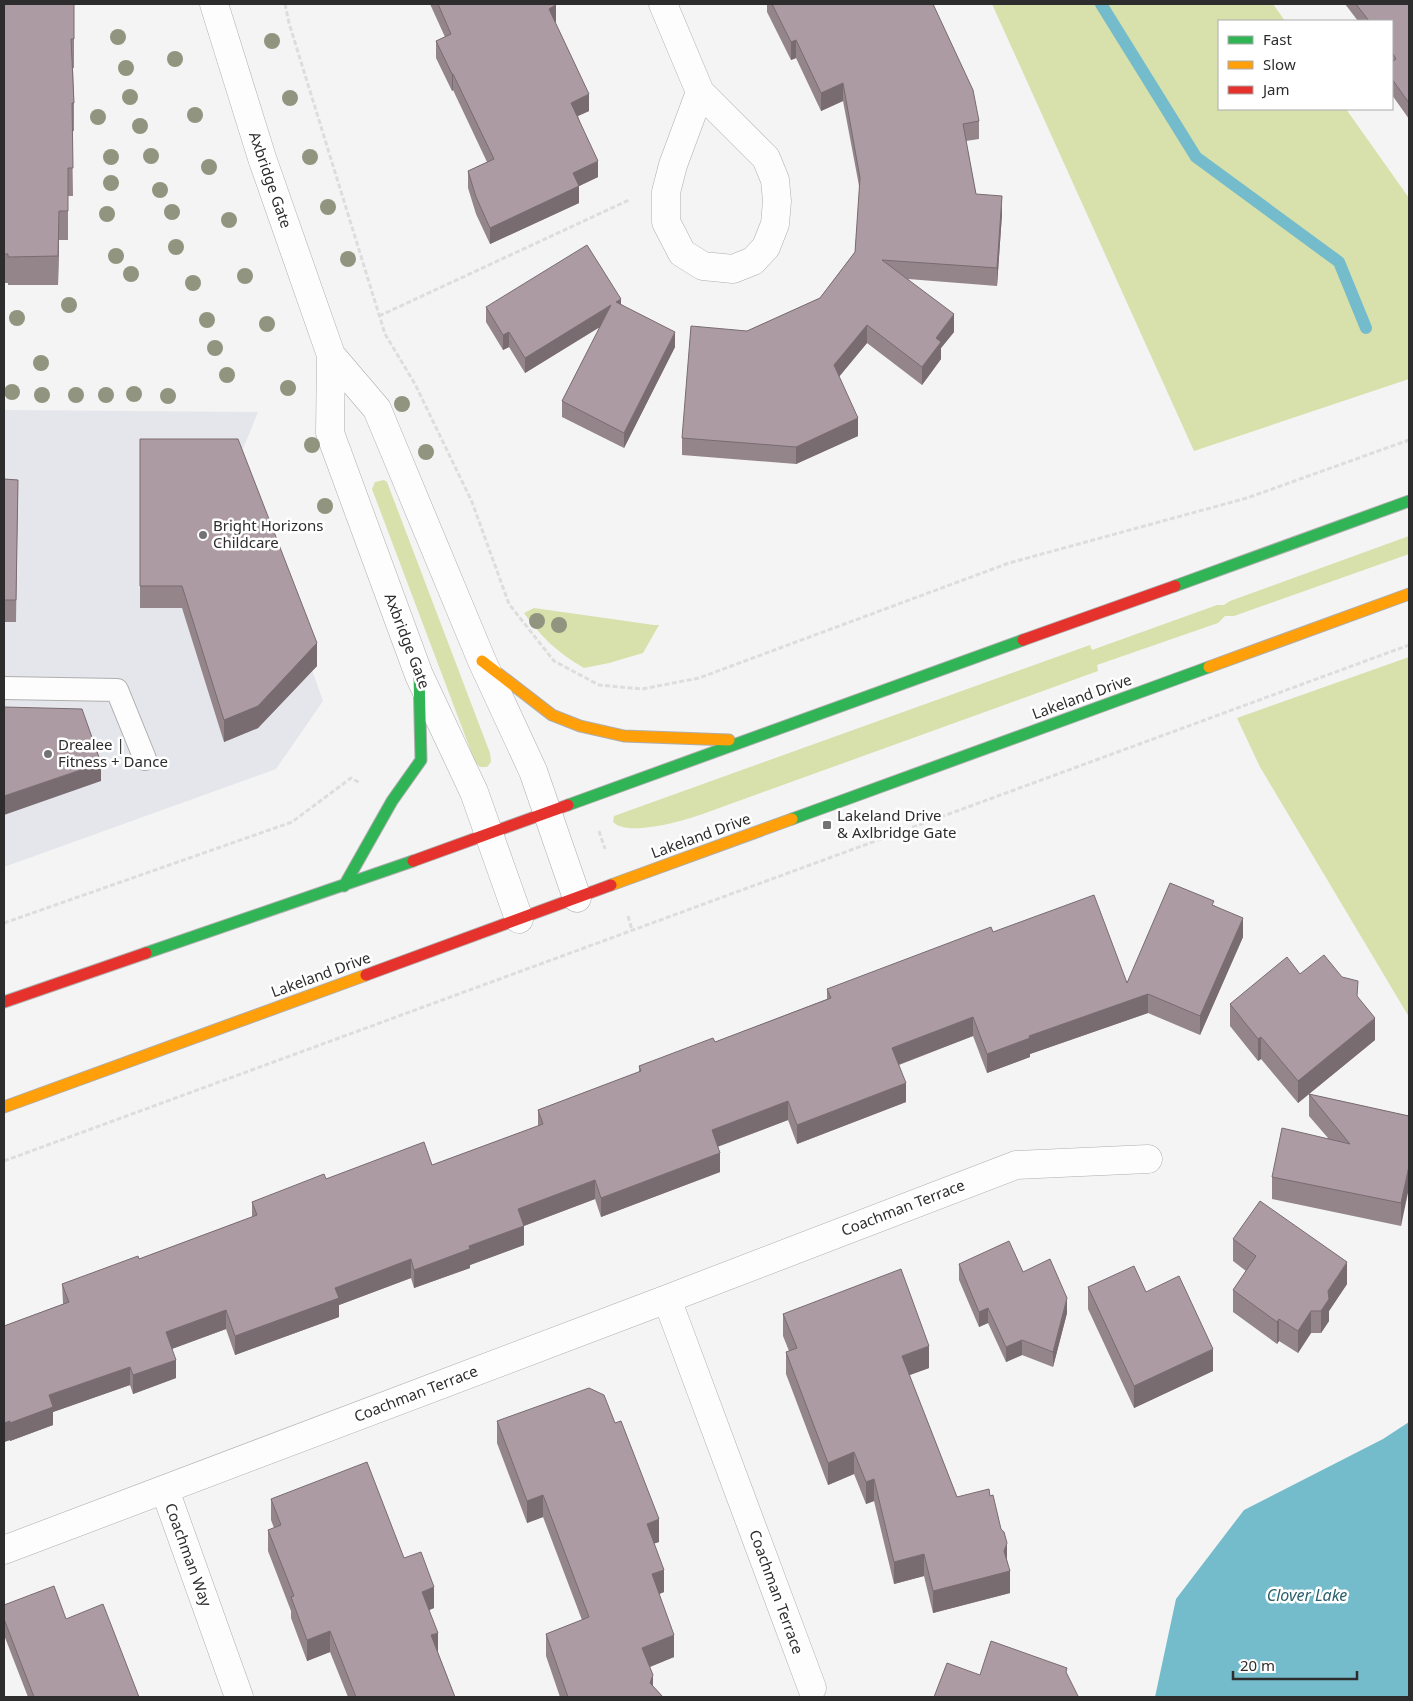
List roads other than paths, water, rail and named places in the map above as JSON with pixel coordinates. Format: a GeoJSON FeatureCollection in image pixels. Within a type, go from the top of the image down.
{"type":"FeatureCollection","features":[{"type":"Feature","properties":{"kind":"main road"},"geometry":{"type":"LineString","coordinates":[[4,1002],[344,886],[1409,501]]}},
{"type":"Feature","properties":{"kind":"main road","name":"Lakeland Drive"},"geometry":{"type":"LineString","coordinates":[[4,1107],[1409,594]]}},
{"type":"Feature","properties":{"kind":"main road"},"geometry":{"type":"LineString","coordinates":[[482,661],[552,715],[580,726],[624,736],[743,741]]}},
{"type":"Feature","properties":{"kind":"main road"},"geometry":{"type":"LineString","coordinates":[[344,886],[392,801],[421,760],[419,675]]}},
{"type":"Feature","properties":{"kind":"street","name":"Axbridge Gate"},"geometry":{"type":"LineString","coordinates":[[214,4],[262,158],[331,355],[330,433],[419,675],[474,792],[519,919]]}},
{"type":"Feature","properties":{"kind":"street"},"geometry":{"type":"LineString","coordinates":[[663,4],[700,92],[766,158],[775,180],[777,201],[775,224],[766,247],[753,261],[733,269],[703,266],[682,253],[666,222],[666,192],[673,165],[700,92]]}},
{"type":"Feature","properties":{"kind":"street","name":"Axbridge Gate"},"geometry":{"type":"LineString","coordinates":[[331,355],[377,409],[482,661],[533,771],[578,898]]}},
{"type":"Feature","properties":{"kind":"street","name":"Coachman Terrace"},"geometry":{"type":"LineString","coordinates":[[165,1490],[1016,1165],[1148,1158]]}},
{"type":"Feature","properties":{"kind":"street","name":"Coachman Terrace"},"geometry":{"type":"LineString","coordinates":[[667,1299],[812,1688]]}},
{"type":"Feature","properties":{"kind":"street","name":"Coachman Way"},"geometry":{"type":"LineString","coordinates":[[4,1550],[165,1490],[238,1697]]}},
{"type":"Feature","properties":{"kind":"lane"},"geometry":{"type":"LineString","coordinates":[[4,688],[117,690],[145,759]]}},
{"type":"Feature","properties":{"kind":"water","name":"Clover Lake"},"geometry":{"type":"Polygon","coordinates":[[[1409,1422],[1409,1697],[1155,1697],[1176,1599],[1244,1510],[1383,1439],[1409,1422]]]}},
{"type":"Feature","properties":{"kind":"waterway"},"geometry":{"type":"LineString","coordinates":[[1101,4],[1196,157],[1339,262],[1366,328]]}},
{"type":"Feature","properties":{"kind":"place","name":"Bright Horizons Childcare"},"geometry":{"type":"Point","coordinates":[203,535]}},
{"type":"Feature","properties":{"kind":"place","name":"Drealee | Fitness + Dance"},"geometry":{"type":"Point","coordinates":[48,754]}},
{"type":"Feature","properties":{"kind":"place","name":"Lakeland Drive & Axlbridge Gate"},"geometry":{"type":"Point","coordinates":[827,825]}}]}
